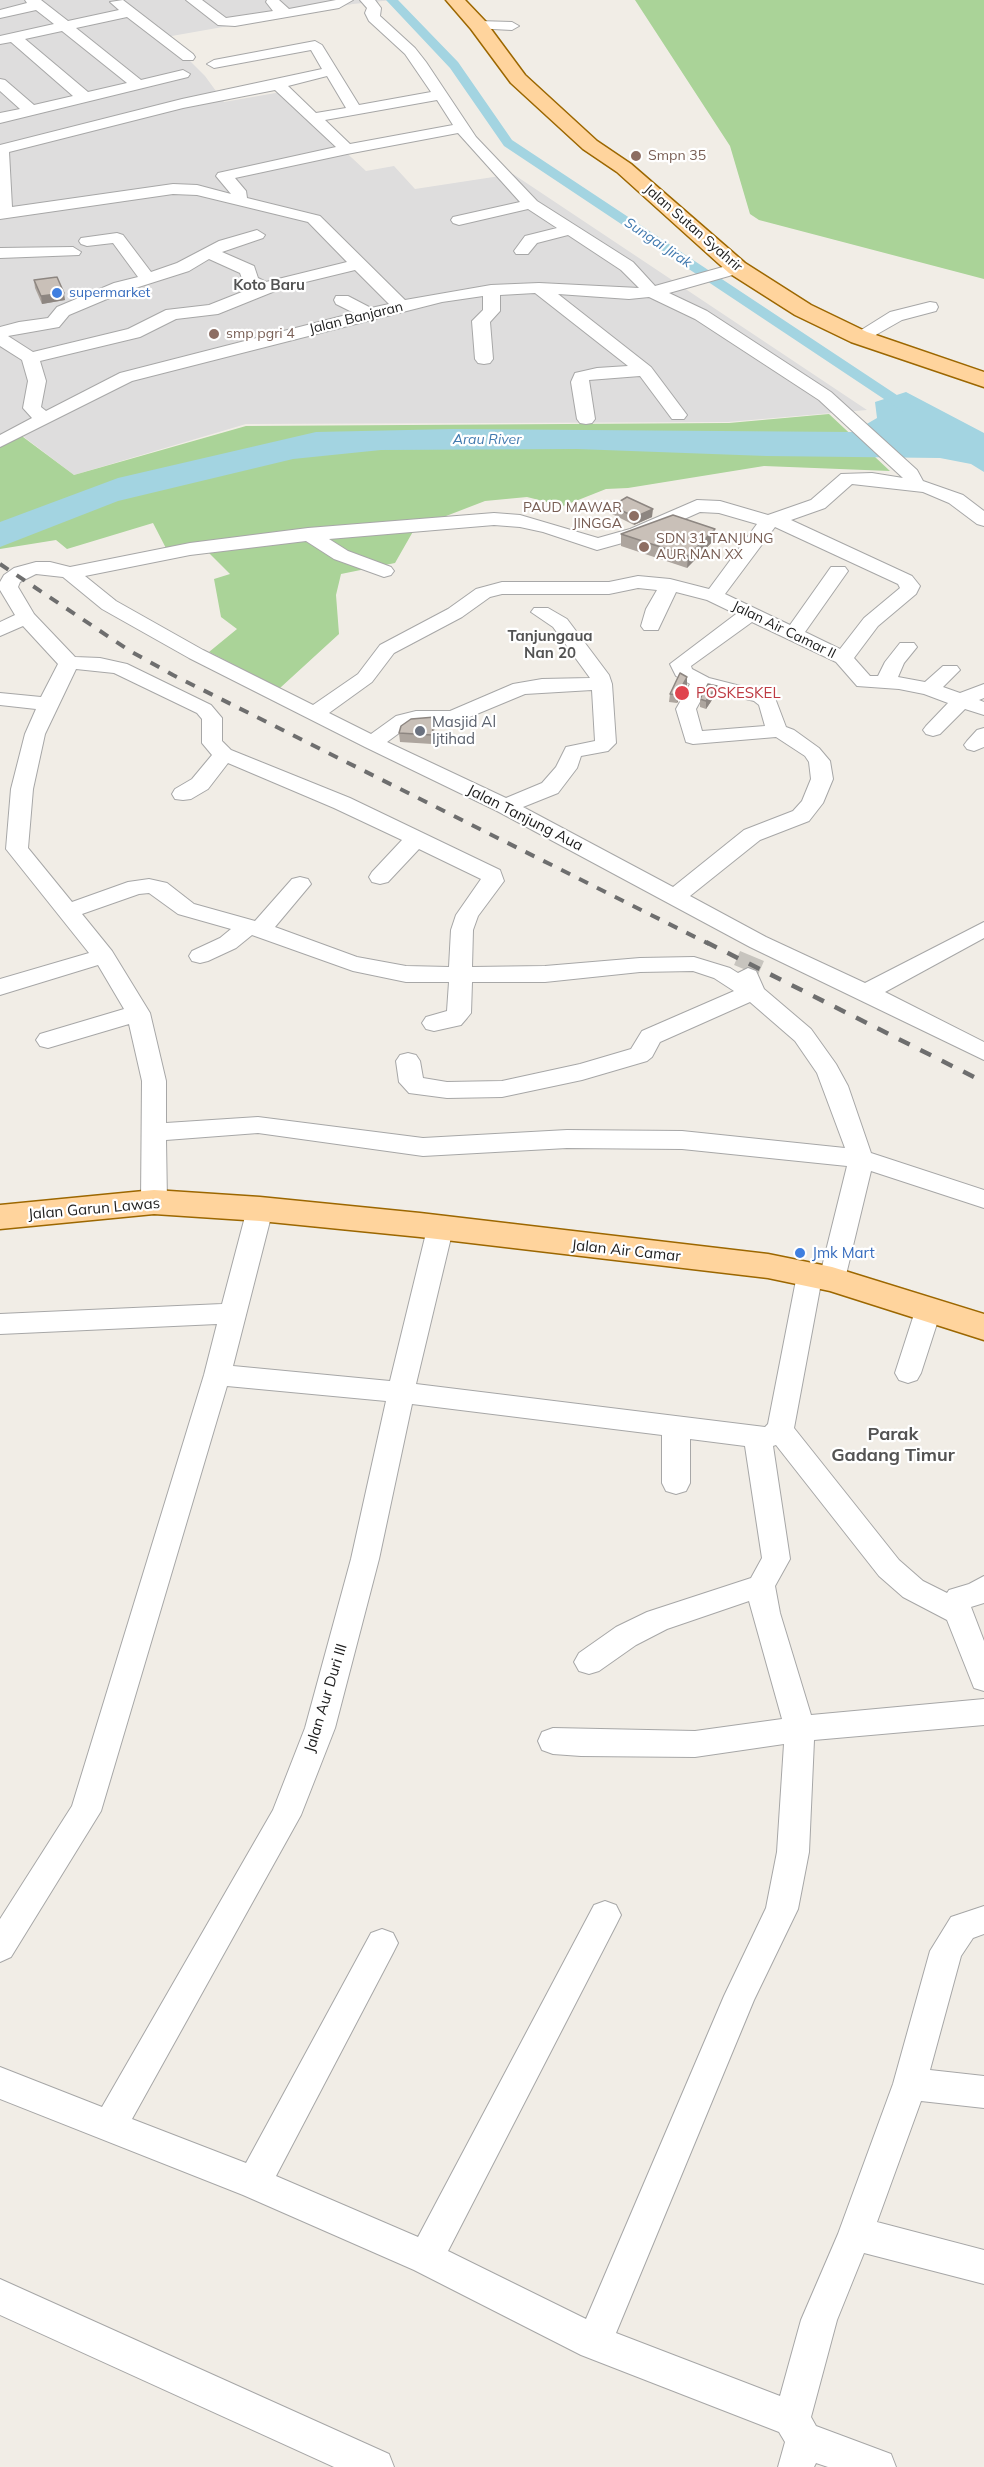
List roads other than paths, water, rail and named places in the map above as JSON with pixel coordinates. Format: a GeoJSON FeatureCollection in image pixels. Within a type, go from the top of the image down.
{"type":"FeatureCollection","features":[{"type":"Feature","properties":{"kind":"main road","name":"Jalan Sutan Syahrir"},"geometry":{"type":"LineString","coordinates":[[455,0],[478,25],[518,79],[590,145],[624,168],[733,268],[803,310],[859,337],[984,380]]}},
{"type":"Feature","properties":{"kind":"main road","name":"Jalan Garun Lawas"},"geometry":{"type":"LineString","coordinates":[[0,1217],[154,1202],[260,1209]]}},
{"type":"Feature","properties":{"kind":"main road","name":"Jalan Air Camar"},"geometry":{"type":"LineString","coordinates":[[260,1209],[768,1266],[821,1277],[929,1308],[984,1327]]}},
{"type":"Feature","properties":{"kind":"street"},"geometry":{"type":"LineString","coordinates":[[115,0],[200,62],[233,94]]}},
{"type":"Feature","properties":{"kind":"street"},"geometry":{"type":"LineString","coordinates":[[193,0],[223,22],[235,22],[339,4],[346,0]]}},
{"type":"Feature","properties":{"kind":"street"},"geometry":{"type":"LineString","coordinates":[[272,0],[284,13]]}},
{"type":"Feature","properties":{"kind":"street"},"geometry":{"type":"LineString","coordinates":[[367,0],[375,9],[372,13],[374,18],[410,51],[442,95],[470,140],[534,206],[627,266],[656,290],[701,315],[825,396],[914,479],[947,495],[984,520]]}},
{"type":"Feature","properties":{"kind":"street"},"geometry":{"type":"LineString","coordinates":[[0,14],[35,2],[139,84]]}},
{"type":"Feature","properties":{"kind":"street"},"geometry":{"type":"LineString","coordinates":[[7,39],[130,12]]}},
{"type":"Feature","properties":{"kind":"street"},"geometry":{"type":"LineString","coordinates":[[478,25],[512,26]]}},
{"type":"Feature","properties":{"kind":"street"},"geometry":{"type":"LineString","coordinates":[[7,39],[86,98]]}},
{"type":"Feature","properties":{"kind":"street"},"geometry":{"type":"LineString","coordinates":[[200,62],[260,49],[315,45],[354,109]]}},
{"type":"Feature","properties":{"kind":"street"},"geometry":{"type":"LineString","coordinates":[[331,71],[281,84],[182,104],[0,150],[2,214],[190,189],[312,217],[401,306]]}},
{"type":"Feature","properties":{"kind":"street"},"geometry":{"type":"LineString","coordinates":[[0,118],[183,74]]}},
{"type":"Feature","properties":{"kind":"street"},"geometry":{"type":"LineString","coordinates":[[0,83],[31,111]]}},
{"type":"Feature","properties":{"kind":"street"},"geometry":{"type":"LineString","coordinates":[[281,84],[281,87],[347,149]]}},
{"type":"Feature","properties":{"kind":"street"},"geometry":{"type":"LineString","coordinates":[[313,118],[442,95]]}},
{"type":"Feature","properties":{"kind":"street"},"geometry":{"type":"LineString","coordinates":[[240,201],[238,191],[224,176],[347,149],[462,128]]}},
{"type":"Feature","properties":{"kind":"street"},"geometry":{"type":"LineString","coordinates":[[190,169],[190,189]]}},
{"type":"Feature","properties":{"kind":"street"},"geometry":{"type":"LineString","coordinates":[[151,193],[161,208]]}},
{"type":"Feature","properties":{"kind":"street"},"geometry":{"type":"LineString","coordinates":[[465,222],[534,206]]}},
{"type":"Feature","properties":{"kind":"street"},"geometry":{"type":"LineString","coordinates":[[522,251],[531,238],[570,230]]}},
{"type":"Feature","properties":{"kind":"street"},"geometry":{"type":"LineString","coordinates":[[0,333],[19,327],[53,323],[63,311],[112,290],[169,273],[225,244],[257,235]]}},
{"type":"Feature","properties":{"kind":"street"},"geometry":{"type":"LineString","coordinates":[[87,241],[116,237],[148,279]]}},
{"type":"Feature","properties":{"kind":"street"},"geometry":{"type":"LineString","coordinates":[[0,253],[31,258],[73,252]]}},
{"type":"Feature","properties":{"kind":"street"},"geometry":{"type":"LineString","coordinates":[[209,253],[248,270],[250,280],[264,288]]}},
{"type":"Feature","properties":{"kind":"street"},"geometry":{"type":"LineString","coordinates":[[30,358],[134,333],[174,313],[197,313],[212,310],[279,283],[360,264]]}},
{"type":"Feature","properties":{"kind":"street","name":"Jalan Banjaran"},"geometry":{"type":"LineString","coordinates":[[0,442],[109,384],[143,371],[401,306],[452,295],[491,290],[539,288],[622,294],[656,290],[733,268]]}},
{"type":"Feature","properties":{"kind":"street"},"geometry":{"type":"LineString","coordinates":[[539,288],[645,371],[678,415]]}},
{"type":"Feature","properties":{"kind":"street"},"geometry":{"type":"LineString","coordinates":[[484,359],[481,321],[492,311],[491,290]]}},
{"type":"Feature","properties":{"kind":"street"},"geometry":{"type":"LineString","coordinates":[[342,300],[369,314]]}},
{"type":"Feature","properties":{"kind":"street"},"geometry":{"type":"LineString","coordinates":[[859,337],[896,316],[930,307]]}},
{"type":"Feature","properties":{"kind":"street"},"geometry":{"type":"LineString","coordinates":[[0,338],[30,358],[37,381],[32,408],[44,420]]}},
{"type":"Feature","properties":{"kind":"street"},"geometry":{"type":"LineString","coordinates":[[586,419],[581,377],[597,373],[645,371]]}},
{"type":"Feature","properties":{"kind":"street"},"geometry":{"type":"LineString","coordinates":[[714,596],[771,520],[818,504],[848,478],[914,479]]}},
{"type":"Feature","properties":{"kind":"street"},"geometry":{"type":"LineString","coordinates":[[434,1023],[453,1020],[459,1013],[463,924],[493,877],[342,804],[224,754],[212,743],[213,718],[204,709],[120,668],[100,664],[69,663],[26,617],[8,587],[13,577],[26,570],[40,567],[70,573],[190,549],[308,534],[508,520],[538,524],[597,544],[637,533],[697,506],[720,507],[771,520],[818,538],[904,580],[910,586],[909,590],[871,622],[843,658]]}},
{"type":"Feature","properties":{"kind":"street"},"geometry":{"type":"LineString","coordinates":[[308,534],[341,555],[384,571]]}},
{"type":"Feature","properties":{"kind":"street"},"geometry":{"type":"LineString","coordinates":[[597,544],[609,588]]}},
{"type":"Feature","properties":{"kind":"street"},"geometry":{"type":"LineString","coordinates":[[794,633],[838,571]]}},
{"type":"Feature","properties":{"kind":"street","name":"Jalan Tanjung Aua"},"geometry":{"type":"LineString","coordinates":[[70,573],[109,605],[150,629],[372,743],[505,806],[676,896],[752,965],[866,992],[984,1052]]}},
{"type":"Feature","properties":{"kind":"street","name":"Jalan Air Camar II"},"geometry":{"type":"LineString","coordinates":[[315,713],[365,678],[387,649],[455,613],[483,593],[502,588],[609,588],[638,582],[670,585],[714,596],[843,658],[862,682],[929,689],[984,710]]}},
{"type":"Feature","properties":{"kind":"street"},"geometry":{"type":"LineString","coordinates":[[651,626],[656,609],[670,585]]}},
{"type":"Feature","properties":{"kind":"street"},"geometry":{"type":"LineString","coordinates":[[505,806],[550,788],[566,768],[573,751],[605,745],[602,684],[594,666],[563,628],[538,610],[518,588]]}},
{"type":"Feature","properties":{"kind":"street"},"geometry":{"type":"LineString","coordinates":[[752,613],[681,664],[683,672],[702,682],[766,700],[777,731]]}},
{"type":"Feature","properties":{"kind":"street"},"geometry":{"type":"LineString","coordinates":[[0,630],[26,617]]}},
{"type":"Feature","properties":{"kind":"street"},"geometry":{"type":"LineString","coordinates":[[885,683],[892,668],[907,647]]}},
{"type":"Feature","properties":{"kind":"street"},"geometry":{"type":"LineString","coordinates":[[69,663],[47,704],[35,734],[8,850],[36,875],[104,956],[138,1013],[152,1068],[154,1202]]}},
{"type":"Feature","properties":{"kind":"street"},"geometry":{"type":"LineString","coordinates":[[929,689],[950,670]]}},
{"type":"Feature","properties":{"kind":"street"},"geometry":{"type":"LineString","coordinates":[[676,896],[752,835],[795,820],[807,812],[822,779],[819,761],[812,752],[797,739],[777,731],[693,738],[686,709],[702,682]]}},
{"type":"Feature","properties":{"kind":"street"},"geometry":{"type":"LineString","coordinates":[[372,743],[403,720],[416,717],[453,717],[519,688],[602,684]]}},
{"type":"Feature","properties":{"kind":"street"},"geometry":{"type":"LineString","coordinates":[[933,730],[961,701],[984,690]]}},
{"type":"Feature","properties":{"kind":"street"},"geometry":{"type":"LineString","coordinates":[[0,699],[47,704]]}},
{"type":"Feature","properties":{"kind":"street"},"geometry":{"type":"LineString","coordinates":[[183,794],[200,784],[224,754]]}},
{"type":"Feature","properties":{"kind":"street"},"geometry":{"type":"LineString","coordinates":[[380,877],[415,840]]}},
{"type":"Feature","properties":{"kind":"street"},"geometry":{"type":"LineString","coordinates":[[200,956],[254,929],[300,884]]}},
{"type":"Feature","properties":{"kind":"street"},"geometry":{"type":"LineString","coordinates":[[68,911],[113,895],[149,886],[159,888],[186,909],[254,929],[324,955],[375,969],[406,974],[545,974],[639,965],[694,964],[722,973],[752,965]]}},
{"type":"Feature","properties":{"kind":"street"},"geometry":{"type":"LineString","coordinates":[[866,992],[984,929]]}},
{"type":"Feature","properties":{"kind":"street"},"geometry":{"type":"LineString","coordinates":[[0,987],[104,956]]}},
{"type":"Feature","properties":{"kind":"street"},"geometry":{"type":"LineString","coordinates":[[408,1061],[411,1082],[418,1087],[441,1090],[502,1089],[582,1072],[639,1055],[644,1051],[650,1037],[752,965]]}},
{"type":"Feature","properties":{"kind":"street"},"geometry":{"type":"LineString","coordinates":[[594,2342],[740,1996],[782,1909],[793,1852],[800,1729],[766,1613],[761,1586],[776,1559],[769,1434],[861,1160],[836,1086],[819,1056],[789,1021],[752,965]]}},
{"type":"Feature","properties":{"kind":"street"},"geometry":{"type":"LineString","coordinates":[[48,1040],[138,1013]]}},
{"type":"Feature","properties":{"kind":"street"},"geometry":{"type":"LineString","coordinates":[[154,1132],[258,1125],[423,1147],[557,1139],[658,1139],[780,1149],[861,1160],[984,1199]]}},
{"type":"Feature","properties":{"kind":"street"},"geometry":{"type":"LineString","coordinates":[[0,1947],[86,1811],[217,1375],[260,1209]]}},
{"type":"Feature","properties":{"kind":"street","name":"Jalan Aur Duri III"},"geometry":{"type":"LineString","coordinates":[[109,2127],[286,1815],[320,1728],[365,1559],[401,1392],[440,1229]]}},
{"type":"Feature","properties":{"kind":"street"},"geometry":{"type":"LineString","coordinates":[[908,1373],[929,1308]]}},
{"type":"Feature","properties":{"kind":"street"},"geometry":{"type":"LineString","coordinates":[[0,1324],[234,1313]]}},
{"type":"Feature","properties":{"kind":"street"},"geometry":{"type":"LineString","coordinates":[[217,1375],[401,1392],[769,1434],[889,1568],[913,1589],[956,1611]]}},
{"type":"Feature","properties":{"kind":"street"},"geometry":{"type":"LineString","coordinates":[[676,1425],[676,1482]]}},
{"type":"Feature","properties":{"kind":"street"},"geometry":{"type":"LineString","coordinates":[[589,1662],[626,1636],[657,1620],[761,1586]]}},
{"type":"Feature","properties":{"kind":"street"},"geometry":{"type":"LineString","coordinates":[[984,1588],[977,1594],[959,1598],[955,1604],[984,1679]]}},
{"type":"Feature","properties":{"kind":"street"},"geometry":{"type":"LineString","coordinates":[[553,1741],[695,1744],[800,1729],[984,1712]]}},
{"type":"Feature","properties":{"kind":"street"},"geometry":{"type":"LineString","coordinates":[[426,2258],[605,1915]]}},
{"type":"Feature","properties":{"kind":"street"},"geometry":{"type":"LineString","coordinates":[[797,2442],[819,2320],[855,2234],[910,2084],[946,1951],[962,1926],[984,1920]]}},
{"type":"Feature","properties":{"kind":"street"},"geometry":{"type":"LineString","coordinates":[[254,2183],[382,1943]]}},
{"type":"Feature","properties":{"kind":"street"},"geometry":{"type":"LineString","coordinates":[[0,2083],[254,2183],[426,2258],[797,2442],[878,2467]]}},
{"type":"Feature","properties":{"kind":"street"},"geometry":{"type":"LineString","coordinates":[[910,2084],[984,2092]]}},
{"type":"Feature","properties":{"kind":"street"},"geometry":{"type":"LineString","coordinates":[[855,2234],[984,2267]]}},
{"type":"Feature","properties":{"kind":"street"},"geometry":{"type":"LineString","coordinates":[[0,2298],[376,2467]]}},
{"type":"Feature","properties":{"kind":"water","name":"Arau River"},"geometry":{"type":"Polygon","coordinates":[[[906,392],[984,433],[984,472],[971,464],[940,458],[766,456],[577,449],[381,450],[293,459],[118,501],[0,547],[0,522],[118,478],[316,432],[453,429],[853,432],[877,418],[875,402],[906,392]]]}},
{"type":"Feature","properties":{"kind":"waterway","name":"Sungai Jirak"},"geometry":{"type":"LineString","coordinates":[[392,0],[454,65],[508,143],[913,412]]}},
{"type":"Feature","properties":{"kind":"tunnel"},"geometry":{"type":"LineString","coordinates":[[746,970],[752,956]]}},
{"type":"Feature","properties":{"kind":"railway"},"geometry":{"type":"LineString","coordinates":[[0,564],[130,651],[173,675],[709,944]]}},
{"type":"Feature","properties":{"kind":"railway"},"geometry":{"type":"LineString","coordinates":[[706,942],[984,1082]]}},
{"type":"Feature","properties":{"kind":"place","name":"Smpn 35"},"geometry":{"type":"Point","coordinates":[636,156]}},
{"type":"Feature","properties":{"kind":"place","name":"supermarket"},"geometry":{"type":"Point","coordinates":[57,293]}},
{"type":"Feature","properties":{"kind":"place","name":"smp pgri 4"},"geometry":{"type":"Point","coordinates":[214,334]}},
{"type":"Feature","properties":{"kind":"place","name":"PAUD MAWAR JINGGA"},"geometry":{"type":"Point","coordinates":[634,516]}},
{"type":"Feature","properties":{"kind":"place","name":"SDN 31 TANJUNG AUR NAN XX"},"geometry":{"type":"Point","coordinates":[644,547]}},
{"type":"Feature","properties":{"kind":"place","name":"POSKESKEL"},"geometry":{"type":"Point","coordinates":[682,693]}},
{"type":"Feature","properties":{"kind":"place","name":"Masjid Al Ijtihad"},"geometry":{"type":"Point","coordinates":[420,731]}},
{"type":"Feature","properties":{"kind":"place","name":"Jmk Mart"},"geometry":{"type":"Point","coordinates":[800,1253]}},
{"type":"Feature","properties":{"kind":"district","name":"Koto Baru"},"geometry":{"type":"Point","coordinates":[269,285]}},
{"type":"Feature","properties":{"kind":"district","name":"Tanjungaua Nan 20"},"geometry":{"type":"Point","coordinates":[550,644]}},
{"type":"Feature","properties":{"kind":"district","name":"Parak Gadang Timur"},"geometry":{"type":"Point","coordinates":[893,1445]}}]}
